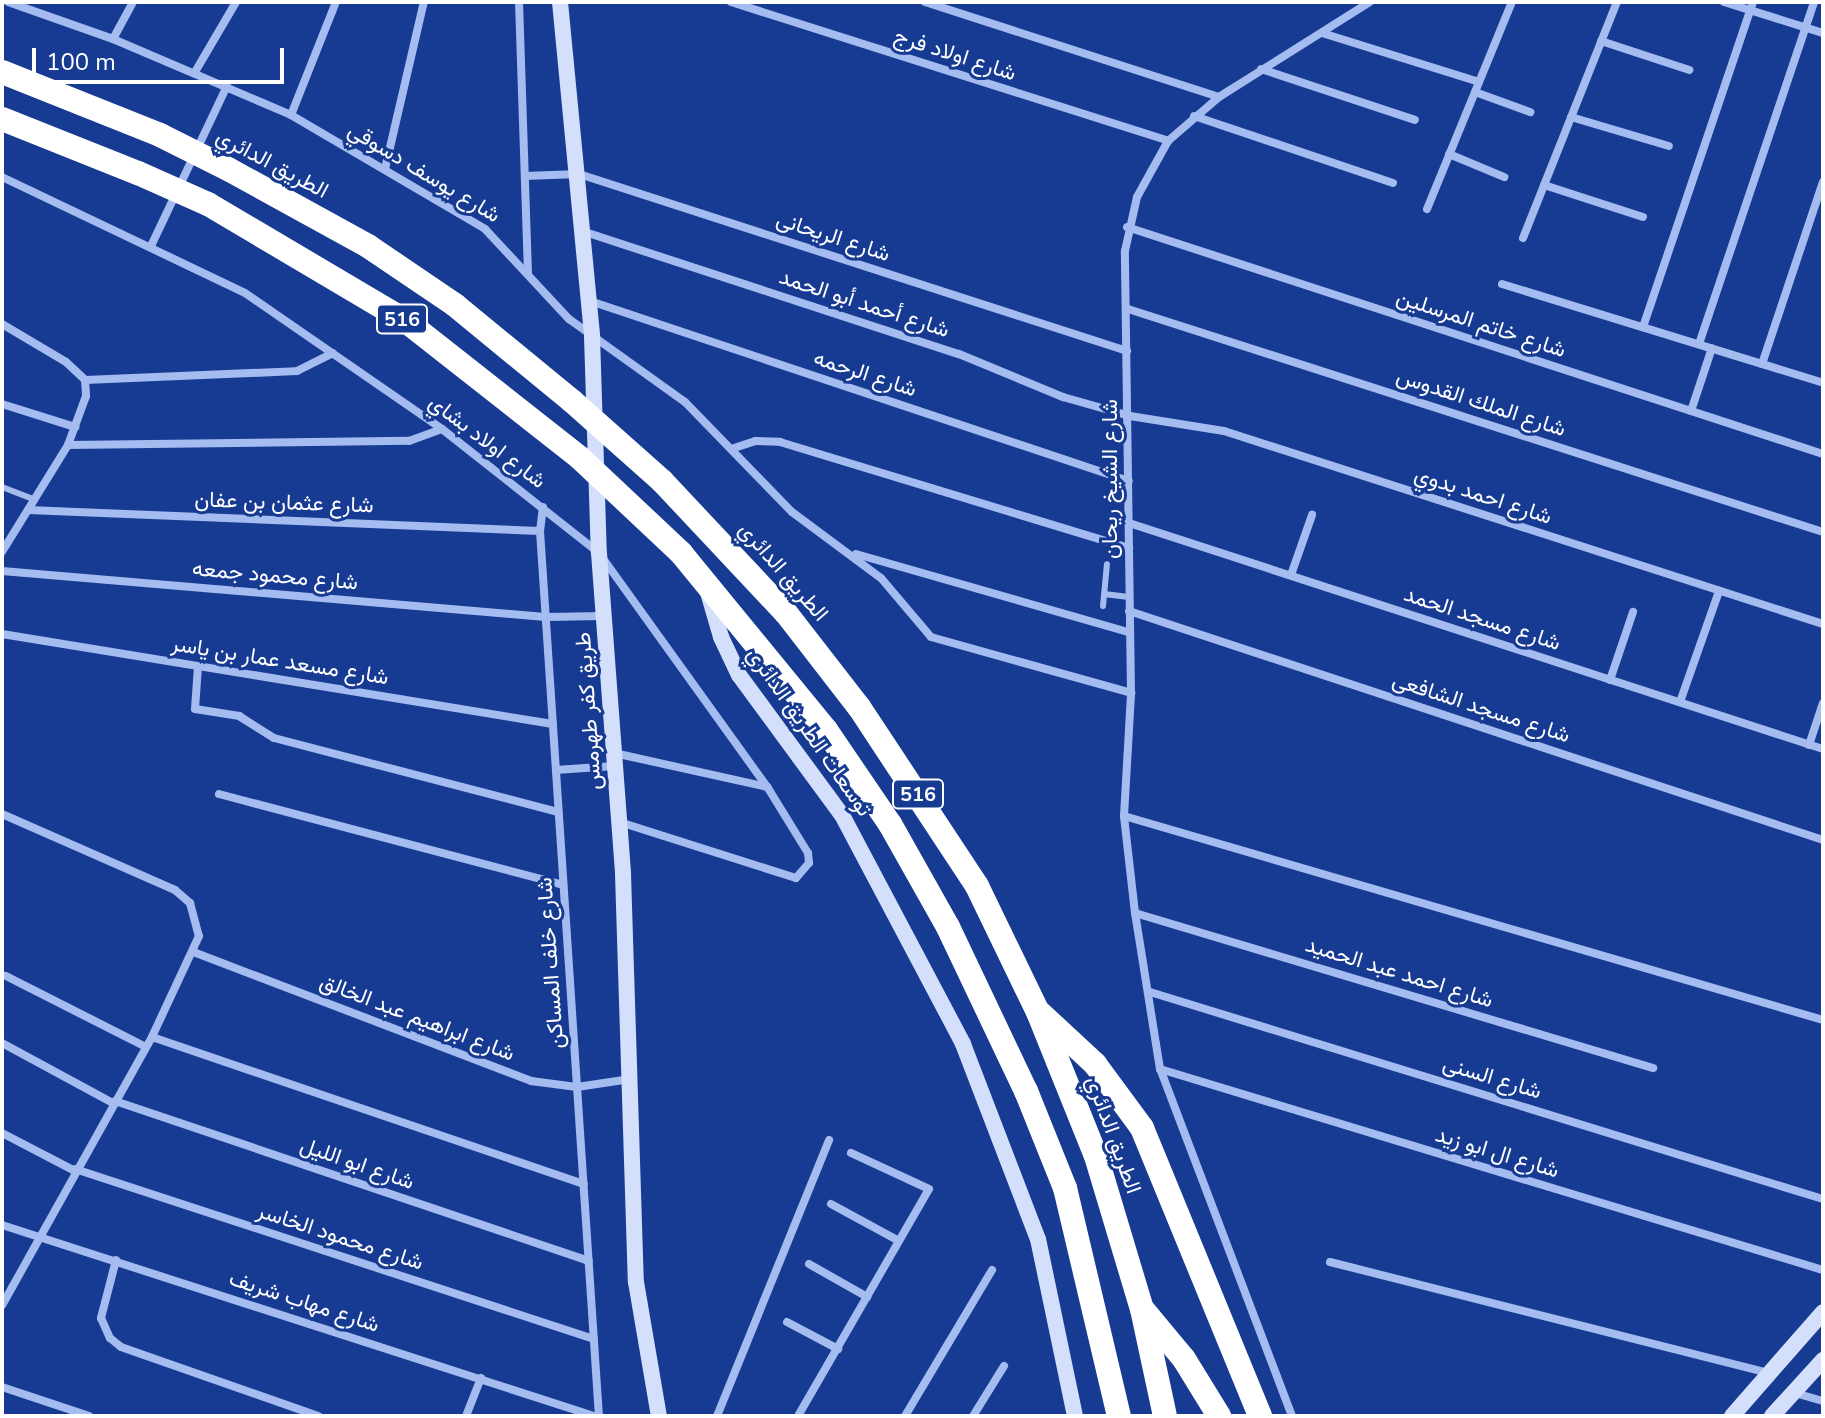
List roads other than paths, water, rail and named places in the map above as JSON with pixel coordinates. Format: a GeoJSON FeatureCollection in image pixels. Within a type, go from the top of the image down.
{"type":"FeatureCollection","features":[{"type":"Feature","properties":{"kind":"highway","name":"الطريق الدائري"},"geometry":{"type":"LineString","coordinates":[[2,72],[160,135],[228,169],[368,246],[455,305],[572,401],[662,481],[786,613],[859,707],[977,886],[1038,1012],[1096,1156],[1142,1309],[1165,1416]]}},
{"type":"Feature","properties":{"kind":"highway","name":"516"},"geometry":{"type":"LineString","coordinates":[[2,119],[208,204],[406,321],[580,458],[681,553],[826,730],[927,885],[996,1025],[1065,1188],[1119,1416]]}},
{"type":"Feature","properties":{"kind":"highway"},"geometry":{"type":"LineString","coordinates":[[1038,1012],[1095,1064],[1142,1128],[1260,1416]]}},
{"type":"Feature","properties":{"kind":"highway"},"geometry":{"type":"LineString","coordinates":[[1142,1309],[1184,1359],[1219,1416]]}},
{"type":"Feature","properties":{"kind":"street","name":"شارع يوسف دسوقي"},"geometry":{"type":"LineString","coordinates":[[8,2],[113,39],[291,115],[485,229],[592,336],[685,402],[734,448],[792,512],[853,553],[895,592],[931,637],[1131,693]]}},
{"type":"Feature","properties":{"kind":"street"},"geometry":{"type":"LineString","coordinates":[[113,39],[133,2]]}},
{"type":"Feature","properties":{"kind":"street"},"geometry":{"type":"LineString","coordinates":[[195,72],[236,2]]}},
{"type":"Feature","properties":{"kind":"street"},"geometry":{"type":"LineString","coordinates":[[291,115],[336,2]]}},
{"type":"Feature","properties":{"kind":"street"},"geometry":{"type":"LineString","coordinates":[[385,169],[424,2]]}},
{"type":"Feature","properties":{"kind":"street"},"geometry":{"type":"LineString","coordinates":[[519,2],[528,273]]}},
{"type":"Feature","properties":{"kind":"street","name":"طريق كفر طهرمس"},"geometry":{"type":"LineString","coordinates":[[560,2],[590,301],[599,553],[619,822],[631,1079],[636,1282],[659,1416]]}},
{"type":"Feature","properties":{"kind":"street","name":"شارع اولاد فرج"},"geometry":{"type":"LineString","coordinates":[[731,2],[1168,141]]}},
{"type":"Feature","properties":{"kind":"street"},"geometry":{"type":"LineString","coordinates":[[925,2],[1219,97]]}},
{"type":"Feature","properties":{"kind":"street","name":"شارع الشيخ ريحان"},"geometry":{"type":"LineString","coordinates":[[1160,1069],[1135,913],[1124,816],[1131,693],[1128,632],[1130,416],[1127,227],[1143,183],[1168,141],[1194,116],[1261,69],[1370,2]]}},
{"type":"Feature","properties":{"kind":"street"},"geometry":{"type":"LineString","coordinates":[[1427,209],[1512,2]]}},
{"type":"Feature","properties":{"kind":"street"},"geometry":{"type":"LineString","coordinates":[[1523,238],[1617,2]]}},
{"type":"Feature","properties":{"kind":"street"},"geometry":{"type":"LineString","coordinates":[[1724,2],[1751,6],[1823,33]]}},
{"type":"Feature","properties":{"kind":"street"},"geometry":{"type":"LineString","coordinates":[[1699,344],[1814,2]]}},
{"type":"Feature","properties":{"kind":"street"},"geometry":{"type":"LineString","coordinates":[[1643,327],[1751,6]]}},
{"type":"Feature","properties":{"kind":"street"},"geometry":{"type":"LineString","coordinates":[[1322,33],[1479,82]]}},
{"type":"Feature","properties":{"kind":"street"},"geometry":{"type":"LineString","coordinates":[[1601,41],[1689,70]]}},
{"type":"Feature","properties":{"kind":"street"},"geometry":{"type":"LineString","coordinates":[[1261,69],[1415,120]]}},
{"type":"Feature","properties":{"kind":"street"},"geometry":{"type":"LineString","coordinates":[[151,246],[227,86]]}},
{"type":"Feature","properties":{"kind":"street"},"geometry":{"type":"LineString","coordinates":[[1475,92],[1530,112]]}},
{"type":"Feature","properties":{"kind":"street"},"geometry":{"type":"LineString","coordinates":[[1194,116],[1393,183]]}},
{"type":"Feature","properties":{"kind":"street"},"geometry":{"type":"LineString","coordinates":[[1571,117],[1669,146]]}},
{"type":"Feature","properties":{"kind":"street"},"geometry":{"type":"LineString","coordinates":[[1449,154],[1504,177]]}},
{"type":"Feature","properties":{"kind":"street","name":"شارع الريحانى"},"geometry":{"type":"LineString","coordinates":[[525,176],[579,174],[1127,351]]}},
{"type":"Feature","properties":{"kind":"street","name":"شارع اولاد بشاي"},"geometry":{"type":"LineString","coordinates":[[2,177],[245,293],[442,429],[599,553],[768,788],[808,853],[807,868],[796,878],[619,822]]}},
{"type":"Feature","properties":{"kind":"street"},"geometry":{"type":"LineString","coordinates":[[1762,364],[1823,182]]}},
{"type":"Feature","properties":{"kind":"street"},"geometry":{"type":"LineString","coordinates":[[1544,185],[1643,217]]}},
{"type":"Feature","properties":{"kind":"street","name":"شارع خاتم المرسلين"},"geometry":{"type":"LineString","coordinates":[[1127,227],[1823,454]]}},
{"type":"Feature","properties":{"kind":"street","name":"شارع أحمد أبو الحمد"},"geometry":{"type":"LineString","coordinates":[[585,232],[959,354],[1063,397],[1130,416]]}},
{"type":"Feature","properties":{"kind":"street"},"geometry":{"type":"LineString","coordinates":[[1502,284],[1823,383]]}},
{"type":"Feature","properties":{"kind":"street","name":"شارع الرحمه"},"geometry":{"type":"LineString","coordinates":[[590,301],[1129,481]]}},
{"type":"Feature","properties":{"kind":"street","name":"شارع الملك القدوس"},"geometry":{"type":"LineString","coordinates":[[1128,309],[1823,532]]}},
{"type":"Feature","properties":{"kind":"street"},"geometry":{"type":"LineString","coordinates":[[2,324],[66,362],[85,380],[86,396],[68,445],[2,552]]}},
{"type":"Feature","properties":{"kind":"street"},"geometry":{"type":"LineString","coordinates":[[1691,411],[1712,348]]}},
{"type":"Feature","properties":{"kind":"street"},"geometry":{"type":"LineString","coordinates":[[85,380],[297,371],[333,353]]}},
{"type":"Feature","properties":{"kind":"street"},"geometry":{"type":"LineString","coordinates":[[2,404],[75,427]]}},
{"type":"Feature","properties":{"kind":"street","name":"شارع احمد بدوي"},"geometry":{"type":"LineString","coordinates":[[1130,416],[1224,431],[1823,624]]}},
{"type":"Feature","properties":{"kind":"street"},"geometry":{"type":"LineString","coordinates":[[68,445],[409,441],[442,429]]}},
{"type":"Feature","properties":{"kind":"street"},"geometry":{"type":"LineString","coordinates":[[734,448],[756,441],[780,442],[1129,548]]}},
{"type":"Feature","properties":{"kind":"street","name":"شارع خلف المساكن"},"geometry":{"type":"LineString","coordinates":[[543,507],[540,531],[545,617],[597,1416]]}},
{"type":"Feature","properties":{"kind":"street","name":"شارع عثمان بن عفان"},"geometry":{"type":"LineString","coordinates":[[28,510],[540,531]]}},
{"type":"Feature","properties":{"kind":"street"},"geometry":{"type":"LineString","coordinates":[[1291,575],[1312,515]]}},
{"type":"Feature","properties":{"kind":"street","name":"شارع مسجد الحمد"},"geometry":{"type":"LineString","coordinates":[[1129,523],[1823,749]]}},
{"type":"Feature","properties":{"kind":"street"},"geometry":{"type":"LineString","coordinates":[[853,553],[1128,632]]}},
{"type":"Feature","properties":{"kind":"street","name":"شارع محمود جمعه"},"geometry":{"type":"LineString","coordinates":[[2,571],[545,617],[605,616]]}},
{"type":"Feature","properties":{"kind":"street","name":"توسعات الطريق الدائري"},"geometry":{"type":"LineString","coordinates":[[706,583],[721,637],[739,675],[819,782],[867,858],[963,1044],[1038,1239],[1075,1416]]}},
{"type":"Feature","properties":{"kind":"street"},"geometry":{"type":"LineString","coordinates":[[1680,702],[1719,591]]}},
{"type":"Feature","properties":{"kind":"street","name":"شارع مسجد الشافعى"},"geometry":{"type":"LineString","coordinates":[[1129,611],[1823,840]]}},
{"type":"Feature","properties":{"kind":"street"},"geometry":{"type":"LineString","coordinates":[[1610,680],[1633,612]]}},
{"type":"Feature","properties":{"kind":"street","name":"شارع مسعد عمار بن ياسر"},"geometry":{"type":"LineString","coordinates":[[2,634],[553,724]]}},
{"type":"Feature","properties":{"kind":"street"},"geometry":{"type":"LineString","coordinates":[[198,666],[195,709],[239,716],[264,734],[289,742],[558,812]]}},
{"type":"Feature","properties":{"kind":"street"},"geometry":{"type":"LineString","coordinates":[[1809,745],[1823,703]]}},
{"type":"Feature","properties":{"kind":"street"},"geometry":{"type":"LineString","coordinates":[[556,770],[615,760],[768,788]]}},
{"type":"Feature","properties":{"kind":"street"},"geometry":{"type":"LineString","coordinates":[[219,794],[563,885]]}},
{"type":"Feature","properties":{"kind":"street"},"geometry":{"type":"LineString","coordinates":[[2,814],[175,890],[196,917],[196,953],[152,1037],[7,1284],[2,1305]]}},
{"type":"Feature","properties":{"kind":"street"},"geometry":{"type":"LineString","coordinates":[[1124,816],[1823,1020]]}},
{"type":"Feature","properties":{"kind":"street","name":"شارع احمد عبد الحميد"},"geometry":{"type":"LineString","coordinates":[[1135,913],[1653,1068]]}},
{"type":"Feature","properties":{"kind":"street","name":"شارع ابراهيم عبد الخالق"},"geometry":{"type":"LineString","coordinates":[[196,953],[531,1081],[577,1087],[631,1079]]}},
{"type":"Feature","properties":{"kind":"street"},"geometry":{"type":"LineString","coordinates":[[6,976],[146,1047]]}},
{"type":"Feature","properties":{"kind":"street","name":"شارع السنى"},"geometry":{"type":"LineString","coordinates":[[1150,992],[1823,1199]]}},
{"type":"Feature","properties":{"kind":"street"},"geometry":{"type":"LineString","coordinates":[[152,1037],[584,1184]]}},
{"type":"Feature","properties":{"kind":"street","name":"شارع ابو الليل"},"geometry":{"type":"LineString","coordinates":[[2,1043],[114,1102],[589,1261]]}},
{"type":"Feature","properties":{"kind":"street"},"geometry":{"type":"LineString","coordinates":[[1160,1069],[1292,1416]]}},
{"type":"Feature","properties":{"kind":"street","name":"شارع ال ابو زيد"},"geometry":{"type":"LineString","coordinates":[[1160,1069],[1823,1270]]}},
{"type":"Feature","properties":{"kind":"street","name":"شارع محمود الخاسر"},"geometry":{"type":"LineString","coordinates":[[2,1133],[75,1170],[594,1339]]}},
{"type":"Feature","properties":{"kind":"street"},"geometry":{"type":"LineString","coordinates":[[717,1416],[829,1140]]}},
{"type":"Feature","properties":{"kind":"street"},"geometry":{"type":"LineString","coordinates":[[798,1416],[929,1189],[851,1153]]}},
{"type":"Feature","properties":{"kind":"street"},"geometry":{"type":"LineString","coordinates":[[831,1204],[899,1241]]}},
{"type":"Feature","properties":{"kind":"street","name":"شارع مهاب شريف"},"geometry":{"type":"LineString","coordinates":[[2,1225],[597,1416]]}},
{"type":"Feature","properties":{"kind":"street"},"geometry":{"type":"LineString","coordinates":[[116,1260],[101,1318],[110,1338],[121,1347],[318,1416]]}},
{"type":"Feature","properties":{"kind":"street"},"geometry":{"type":"LineString","coordinates":[[1330,1262],[1768,1373]]}},
{"type":"Feature","properties":{"kind":"street"},"geometry":{"type":"LineString","coordinates":[[809,1264],[867,1297]]}},
{"type":"Feature","properties":{"kind":"street"},"geometry":{"type":"LineString","coordinates":[[905,1416],[992,1270]]}},
{"type":"Feature","properties":{"kind":"street"},"geometry":{"type":"LineString","coordinates":[[1732,1416],[1823,1312]]}},
{"type":"Feature","properties":{"kind":"street"},"geometry":{"type":"LineString","coordinates":[[787,1322],[838,1349]]}},
{"type":"Feature","properties":{"kind":"street"},"geometry":{"type":"LineString","coordinates":[[1772,1416],[1823,1360]]}},
{"type":"Feature","properties":{"kind":"street"},"geometry":{"type":"LineString","coordinates":[[973,1416],[1004,1366]]}},
{"type":"Feature","properties":{"kind":"street"},"geometry":{"type":"LineString","coordinates":[[466,1416],[481,1378]]}},
{"type":"Feature","properties":{"kind":"street"},"geometry":{"type":"LineString","coordinates":[[2,1387],[89,1416]]}},
{"type":"Feature","properties":{"kind":"street"},"geometry":{"type":"LineString","coordinates":[[1794,1392],[1823,1401]]}},
{"type":"Feature","properties":{"kind":"lane"},"geometry":{"type":"LineString","coordinates":[[2,487],[34,499]]}},
{"type":"Feature","properties":{"kind":"lane"},"geometry":{"type":"LineString","coordinates":[[1103,606],[1107,564]]}},
{"type":"Feature","properties":{"kind":"lane"},"geometry":{"type":"LineString","coordinates":[[1104,594],[1129,597]]}}]}
